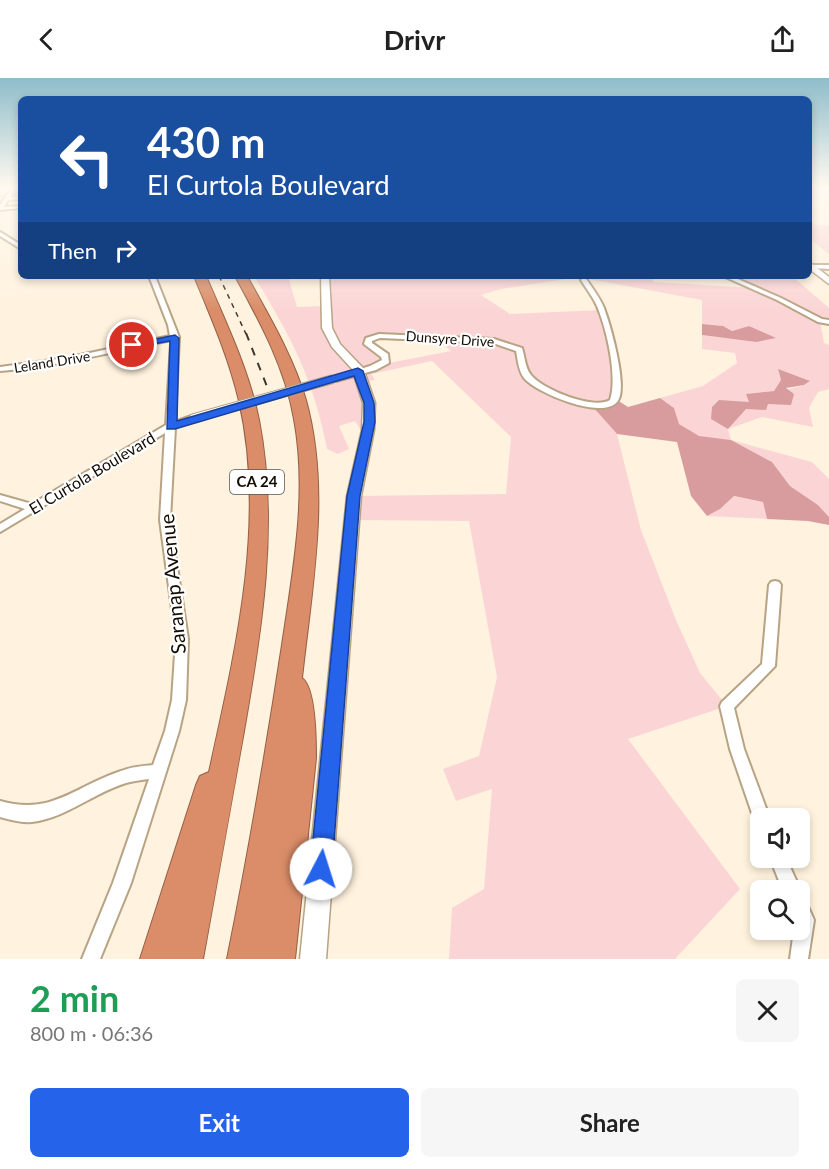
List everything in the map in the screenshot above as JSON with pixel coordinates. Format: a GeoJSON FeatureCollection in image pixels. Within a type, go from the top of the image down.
{"type":"FeatureCollection","features":[{"type":"Feature","properties":{"kind":"highway","name":"CA 24"},"geometry":{"type":"LineString","coordinates":[[157,959],[238,697],[255,576],[257,515],[255,454],[242,382],[202,279]]}},
{"type":"Feature","properties":{"kind":"highway"},"geometry":{"type":"LineString","coordinates":[[243,279],[289,370],[298,399],[307,446],[309,480],[307,534],[292,660],[268,830],[244,959]]}},
{"type":"Feature","properties":{"kind":"highway"},"geometry":{"type":"LineString","coordinates":[[278,959],[302,758],[302,725],[292,660]]}},
{"type":"Feature","properties":{"kind":"highway"},"geometry":{"type":"LineString","coordinates":[[186,959],[238,697]]}},
{"type":"Feature","properties":{"kind":"highway"},"geometry":{"type":"LineString","coordinates":[[261,959],[269,901],[268,830]]}},
{"type":"Feature","properties":{"kind":"street"},"geometry":{"type":"LineString","coordinates":[[0,234],[18,245]]}},
{"type":"Feature","properties":{"kind":"street"},"geometry":{"type":"LineString","coordinates":[[812,265],[829,267]]}},
{"type":"Feature","properties":{"kind":"street"},"geometry":{"type":"LineString","coordinates":[[812,266],[829,281]]}},
{"type":"Feature","properties":{"kind":"street"},"geometry":{"type":"LineString","coordinates":[[153,279],[175,338]]}},
{"type":"Feature","properties":{"kind":"street"},"geometry":{"type":"LineString","coordinates":[[313,959],[354,496],[369,422],[369,403],[358,371],[336,345],[327,328],[325,279]]}},
{"type":"Feature","properties":{"kind":"street"},"geometry":{"type":"LineString","coordinates":[[733,279],[779,299],[820,321],[829,322]]}},
{"type":"Feature","properties":{"kind":"street","name":"Dunsyre Drive"},"geometry":{"type":"LineString","coordinates":[[358,371],[386,362],[385,356],[368,344],[369,340],[379,336],[494,341],[519,350],[526,375],[534,383],[594,408],[608,405],[614,401],[618,385],[602,310],[584,280]]}},
{"type":"Feature","properties":{"kind":"street","name":"Leland Drive"},"geometry":{"type":"LineString","coordinates":[[0,369],[30,368],[175,338]]}},
{"type":"Feature","properties":{"kind":"street","name":"Saranap Avenue"},"geometry":{"type":"LineString","coordinates":[[91,959],[122,883],[177,710],[182,639],[165,520],[175,338]]}},
{"type":"Feature","properties":{"kind":"street","name":"El Curtola Boulevard"},"geometry":{"type":"LineString","coordinates":[[0,529],[171,426],[358,371]]}},
{"type":"Feature","properties":{"kind":"street"},"geometry":{"type":"LineString","coordinates":[[0,498],[33,508]]}},
{"type":"Feature","properties":{"kind":"street"},"geometry":{"type":"LineString","coordinates":[[758,808],[737,749],[727,706],[768,666],[776,585]]}},
{"type":"Feature","properties":{"kind":"street"},"geometry":{"type":"LineString","coordinates":[[0,809],[15,815],[44,813],[119,778],[159,771]]}},
{"type":"Feature","properties":{"kind":"street"},"geometry":{"type":"LineString","coordinates":[[799,959],[801,940]]}},
{"type":"Feature","properties":{"kind":"shaded area"},"geometry":{"type":"Polygon","coordinates":[[[812,227],[829,227],[829,254],[812,240],[812,227]]]}},
{"type":"Feature","properties":{"kind":"shaded area"},"geometry":{"type":"Polygon","coordinates":[[[256,279],[289,279],[297,307],[325,306],[325,279],[565,279],[501,289],[481,295],[510,314],[602,310],[618,385],[613,401],[595,408],[617,434],[641,530],[676,620],[700,673],[727,706],[628,739],[740,889],[675,959],[449,959],[452,908],[484,889],[492,789],[456,801],[443,769],[479,756],[497,677],[469,521],[351,520],[354,496],[506,494],[511,437],[432,361],[371,374],[375,380],[362,382],[366,438],[355,421],[339,426],[349,449],[338,454],[327,449],[308,379],[290,339],[256,279]],[[389,335],[369,340],[385,356],[384,364],[451,351],[436,338],[389,335]]]}},
{"type":"Feature","properties":{"kind":"shaded area"},"geometry":{"type":"Polygon","coordinates":[[[589,279],[653,279],[653,282],[753,288],[733,279],[795,279],[829,308],[829,322],[820,321],[824,343],[829,345],[829,389],[818,392],[809,408],[813,427],[762,417],[728,429],[731,440],[699,437],[679,424],[674,408],[660,398],[703,386],[737,363],[735,353],[702,349],[702,335],[756,342],[749,326],[732,331],[723,326],[702,324],[702,300],[589,279]],[[778,370],[781,380],[774,391],[747,394],[750,402],[746,409],[765,409],[773,396],[809,382],[778,370]]]}},
{"type":"Feature","properties":{"kind":"shaded area"},"geometry":{"type":"Polygon","coordinates":[[[702,324],[723,326],[732,331],[749,326],[776,338],[756,342],[702,335],[702,324]]]}},
{"type":"Feature","properties":{"kind":"shaded area"},"geometry":{"type":"Polygon","coordinates":[[[778,369],[810,381],[804,385],[786,388],[794,394],[791,405],[768,404],[766,410],[746,409],[728,429],[711,419],[712,407],[719,400],[749,402],[746,394],[774,391],[781,380],[778,369]]]}},
{"type":"Feature","properties":{"kind":"shaded area"},"geometry":{"type":"Polygon","coordinates":[[[614,398],[628,407],[660,398],[674,408],[679,424],[699,436],[731,440],[772,462],[790,486],[818,505],[829,517],[829,525],[808,521],[767,519],[763,502],[734,496],[720,509],[707,516],[691,496],[677,442],[617,434],[594,408],[608,405],[614,398]]]}},
{"type":"Feature","properties":{"kind":"shaded area"},"geometry":{"type":"Polygon","coordinates":[[[731,440],[812,462],[829,479],[829,517],[818,505],[790,486],[772,462],[731,440]]]}},
{"type":"Feature","properties":{"kind":"shaded area"},"geometry":{"type":"Polygon","coordinates":[[[733,496],[763,502],[767,519],[707,516],[720,509],[733,496]]]}},
{"type":"Feature","properties":{"kind":"railway"},"geometry":{"type":"LineString","coordinates":[[220,279],[246,334]]}},
{"type":"Feature","properties":{"kind":"railway"},"geometry":{"type":"LineString","coordinates":[[246,333],[275,407]]}},
{"type":"Feature","properties":{"kind":"route"},"geometry":{"type":"LineString","coordinates":[[132,345],[175,338],[176,357],[171,426],[358,371],[364,387],[369,403],[369,422],[354,496],[321,869]]}}]}
